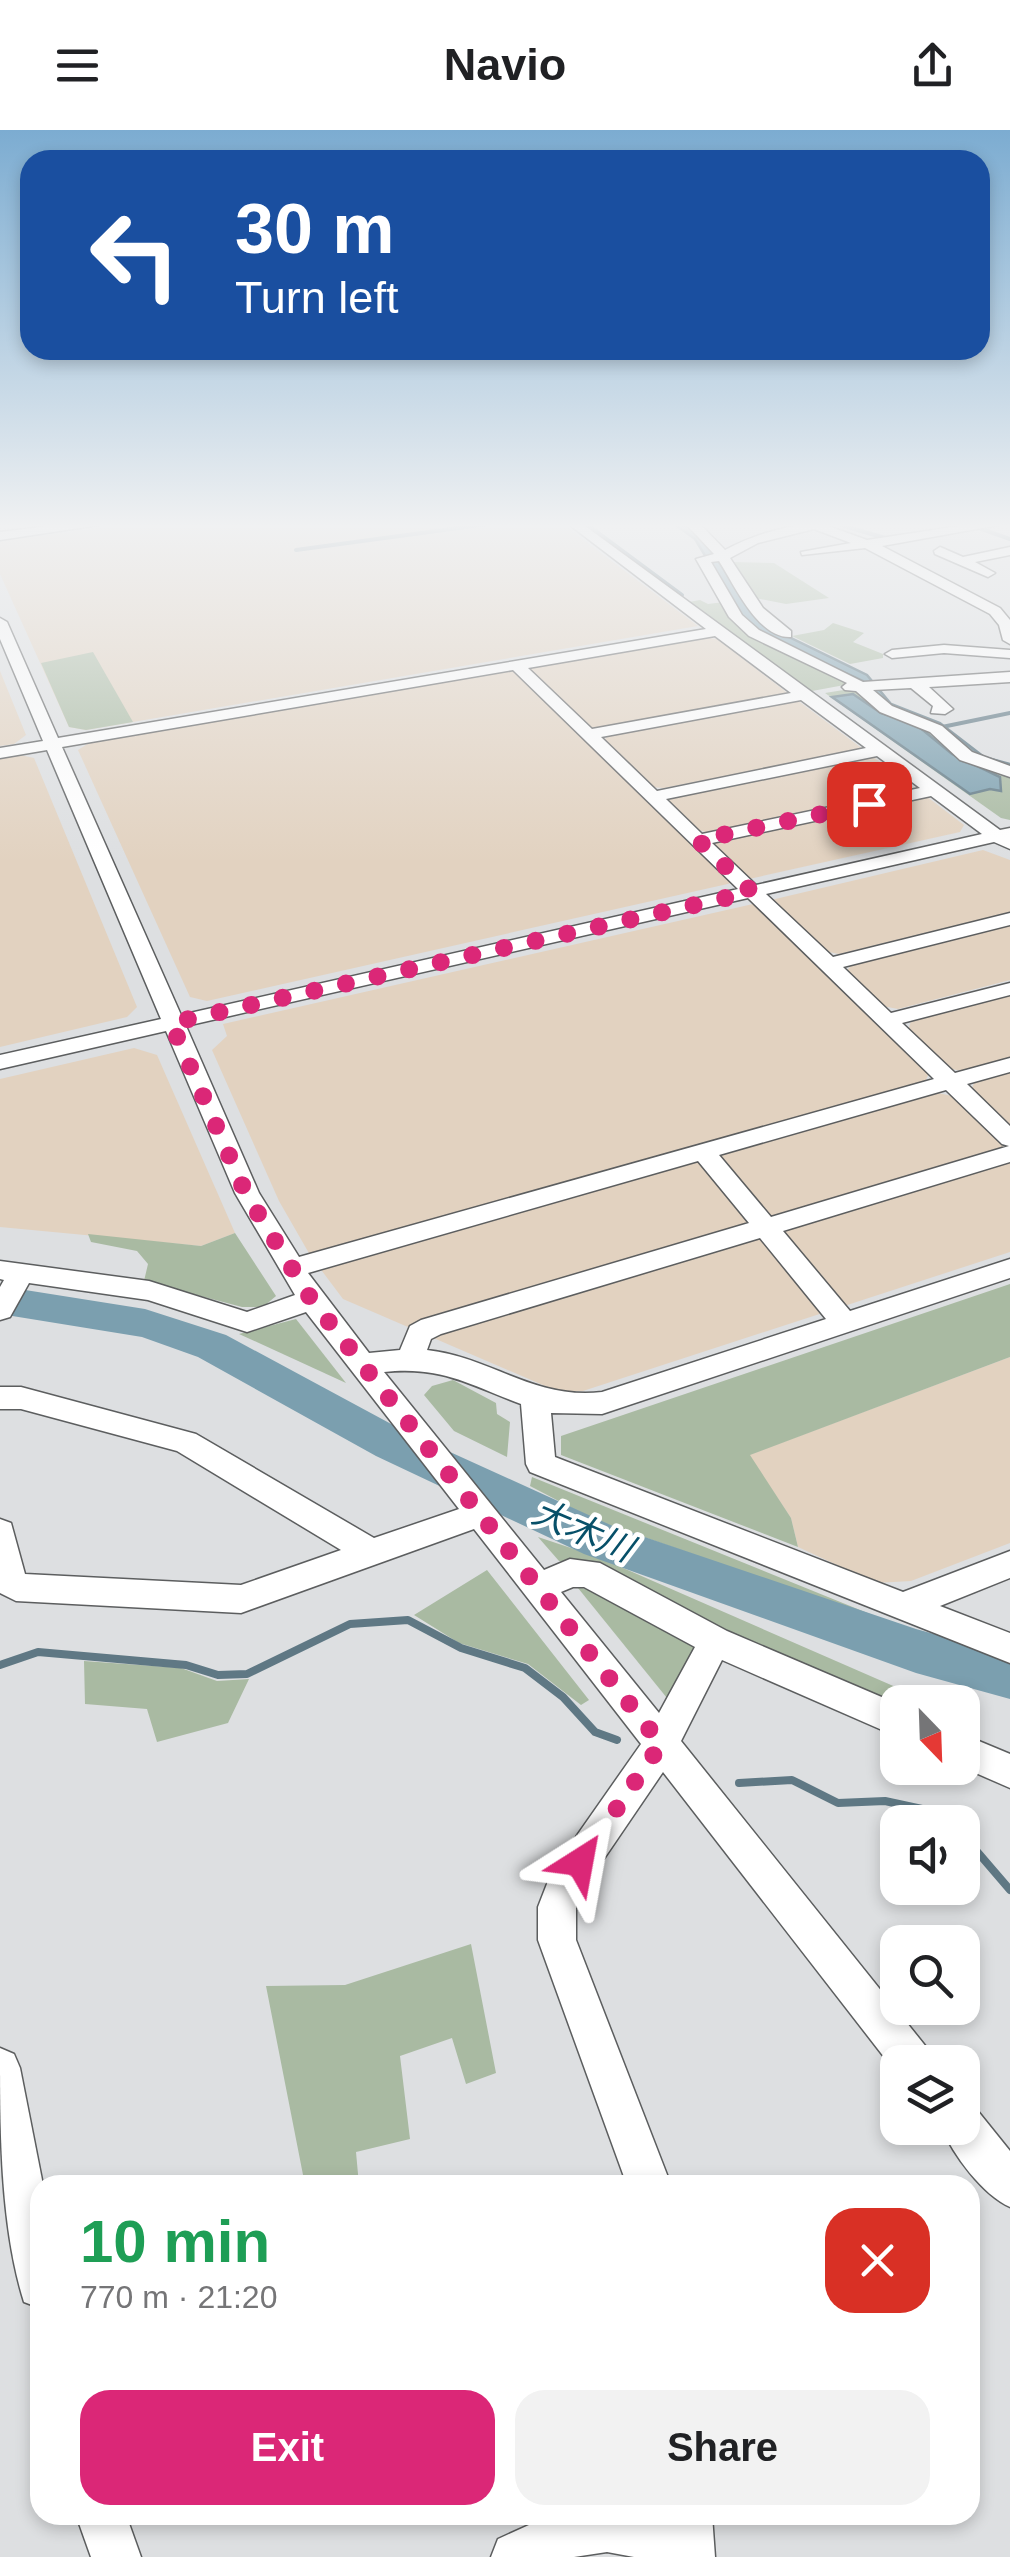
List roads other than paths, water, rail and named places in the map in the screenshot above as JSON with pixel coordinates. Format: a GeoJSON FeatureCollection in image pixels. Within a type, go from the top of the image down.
{"type":"FeatureCollection","features":[{"type":"Feature","properties":{"kind":"street"},"geometry":{"type":"LineString","coordinates":[[6,636],[246,1194],[311,1299],[900,2045]]}},
{"type":"Feature","properties":{"kind":"street"},"geometry":{"type":"LineString","coordinates":[[0,753],[687,636]]}},
{"type":"Feature","properties":{"kind":"street"},"geometry":{"type":"LineString","coordinates":[[725,636],[1008,838]]}},
{"type":"Feature","properties":{"kind":"street"},"geometry":{"type":"LineString","coordinates":[[768,636],[873,684]]}},
{"type":"Feature","properties":{"kind":"street"},"geometry":{"type":"LineString","coordinates":[[790,636],[873,684],[886,709],[936,729],[966,756],[1010,772]]}},
{"type":"Feature","properties":{"kind":"street"},"geometry":{"type":"LineString","coordinates":[[892,654],[927,649],[1010,654]]}},
{"type":"Feature","properties":{"kind":"street"},"geometry":{"type":"LineString","coordinates":[[516,665],[1010,1139]]}},
{"type":"Feature","properties":{"kind":"street"},"geometry":{"type":"LineString","coordinates":[[988,678],[1010,693]]}},
{"type":"Feature","properties":{"kind":"street"},"geometry":{"type":"LineString","coordinates":[[588,735],[873,684],[1010,678]]}},
{"type":"Feature","properties":{"kind":"street"},"geometry":{"type":"LineString","coordinates":[[914,682],[946,708],[937,710]]}},
{"type":"Feature","properties":{"kind":"street"},"geometry":{"type":"LineString","coordinates":[[654,797],[882,750]]}},
{"type":"Feature","properties":{"kind":"street"},"geometry":{"type":"LineString","coordinates":[[698,840],[937,789]]}},
{"type":"Feature","properties":{"kind":"street"},"geometry":{"type":"LineString","coordinates":[[0,1062],[1008,838]]}},
{"type":"Feature","properties":{"kind":"street"},"geometry":{"type":"LineString","coordinates":[[827,965],[1010,919]]}},
{"type":"Feature","properties":{"kind":"street"},"geometry":{"type":"LineString","coordinates":[[886,1021],[1010,989]]}},
{"type":"Feature","properties":{"kind":"street"},"geometry":{"type":"LineString","coordinates":[[292,1268],[1010,1065]]}},
{"type":"Feature","properties":{"kind":"street"},"geometry":{"type":"LineString","coordinates":[[703,1150],[844,1321]]}},
{"type":"Feature","properties":{"kind":"street"},"geometry":{"type":"LineString","coordinates":[[410,1358],[420,1333],[431,1327],[1010,1154]]}},
{"type":"Feature","properties":{"kind":"street"},"geometry":{"type":"LineString","coordinates":[[364,1364],[410,1358],[453,1364],[535,1400],[574,1409],[602,1404],[1010,1268]]}},
{"type":"Feature","properties":{"kind":"street"},"geometry":{"type":"LineString","coordinates":[[0,1310],[13,1274],[149,1291],[247,1322],[311,1299]]}},
{"type":"Feature","properties":{"kind":"street"},"geometry":{"type":"LineString","coordinates":[[0,1398],[21,1398],[186,1442],[372,1552]]}},
{"type":"Feature","properties":{"kind":"street"},"geometry":{"type":"LineString","coordinates":[[535,1400],[540,1464],[1010,1648]]}},
{"type":"Feature","properties":{"kind":"street"},"geometry":{"type":"LineString","coordinates":[[0,1534],[16,1587],[241,1599],[483,1513]]}},
{"type":"Feature","properties":{"kind":"street"},"geometry":{"type":"LineString","coordinates":[[904,1606],[1010,1564]]}},
{"type":"Feature","properties":{"kind":"street"},"geometry":{"type":"LineString","coordinates":[[540,1587],[570,1573],[589,1572],[641,1604],[716,1641],[880,1713]]}},
{"type":"Feature","properties":{"kind":"street"},"geometry":{"type":"LineString","coordinates":[[645,2175],[557,1940],[556,1907],[566,1884],[661,1744],[716,1641]]}},
{"type":"Feature","properties":{"kind":"street"},"geometry":{"type":"LineString","coordinates":[[980,1758],[1010,1771]]}},
{"type":"Feature","properties":{"kind":"street"},"geometry":{"type":"LineString","coordinates":[[0,2068],[30,2232]]}},
{"type":"Feature","properties":{"kind":"street"},"geometry":{"type":"LineString","coordinates":[[978,2145],[1010,2185]]}},
{"type":"Feature","properties":{"kind":"street"},"geometry":{"type":"LineString","coordinates":[[105,2525],[116,2557]]}},
{"type":"Feature","properties":{"kind":"street"},"geometry":{"type":"LineString","coordinates":[[688,2525],[690,2557]]}},
{"type":"Feature","properties":{"kind":"street"},"geometry":{"type":"LineString","coordinates":[[516,2557],[542,2542],[585,2529],[636,2532],[680,2557]]}},
{"type":"Feature","properties":{"kind":"water"},"geometry":{"type":"Polygon","coordinates":[[[767,636],[787,636],[867,675],[891,704],[940,723],[984,757],[1010,764],[1010,769],[962,751],[889,708],[863,681],[767,636]]]}},
{"type":"Feature","properties":{"kind":"water"},"geometry":{"type":"Polygon","coordinates":[[[853,694],[881,713],[913,722],[952,754],[1000,777],[1001,791],[990,789],[970,794],[832,697],[853,694]]]}},
{"type":"Feature","properties":{"kind":"waterway"},"geometry":{"type":"LineString","coordinates":[[942,727],[1010,713]]}},
{"type":"Feature","properties":{"kind":"waterway","name":"大木川"},"geometry":{"type":"LineString","coordinates":[[0,1300],[145,1323],[212,1346],[391,1444],[600,1541],[916,1651],[1010,1677]]}},
{"type":"Feature","properties":{"kind":"waterway"},"geometry":{"type":"LineString","coordinates":[[0,1665],[38,1652],[186,1665],[218,1675],[247,1674],[350,1624],[408,1620],[461,1648],[525,1668],[563,1697],[595,1732],[617,1740]]}},
{"type":"Feature","properties":{"kind":"waterway"},"geometry":{"type":"LineString","coordinates":[[739,1783],[792,1780],[838,1803],[885,1801],[904,1805]]}},
{"type":"Feature","properties":{"kind":"waterway"},"geometry":{"type":"LineString","coordinates":[[980,1855],[1010,1890]]}}]}
